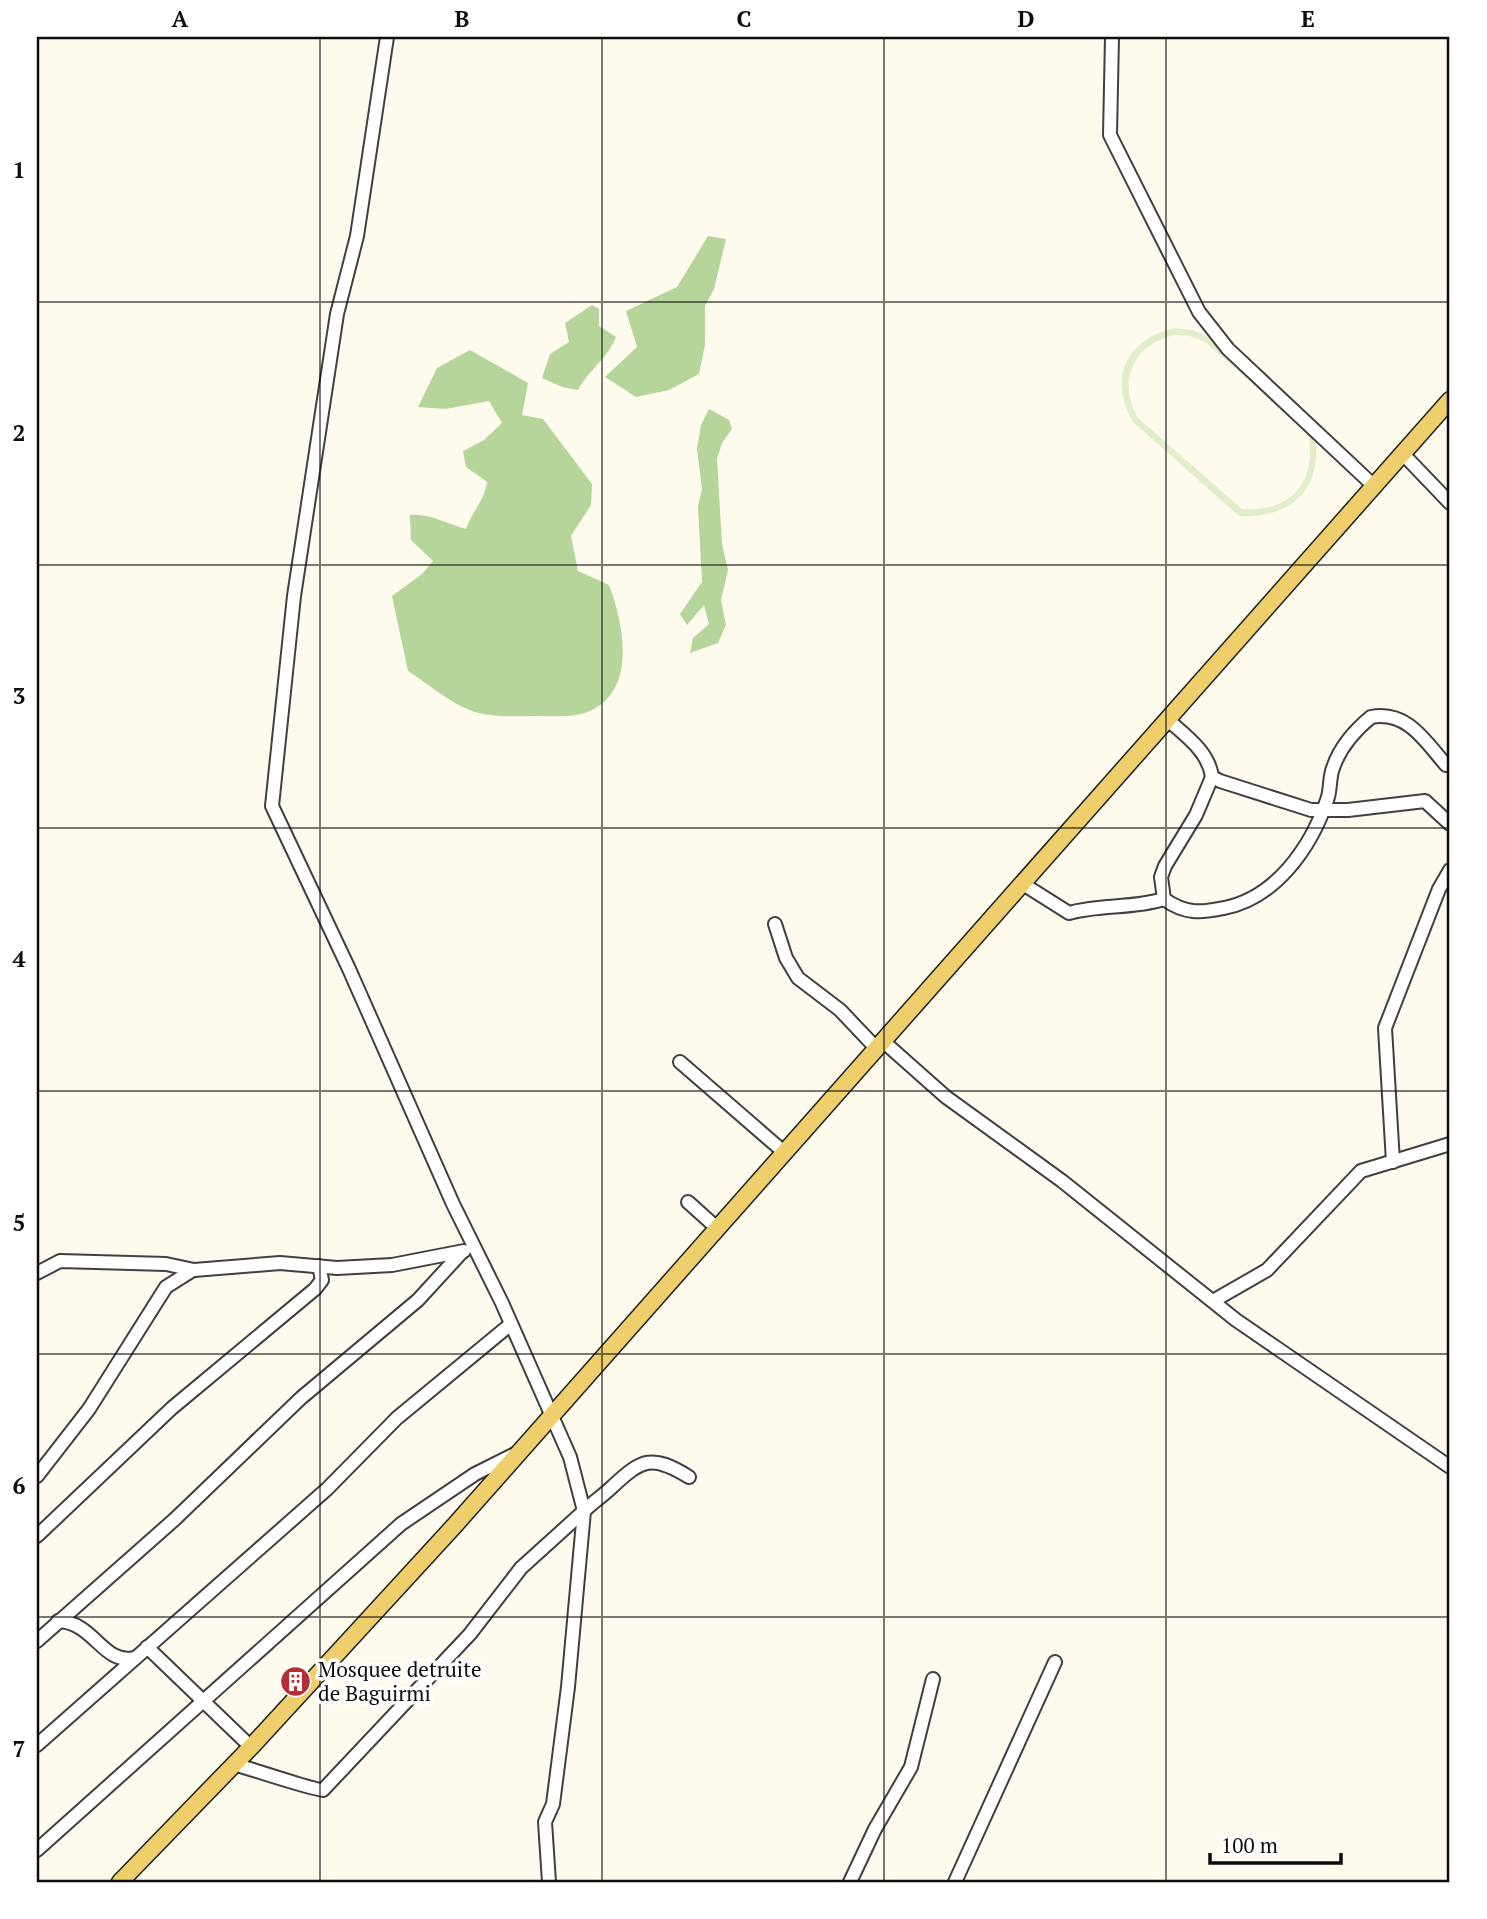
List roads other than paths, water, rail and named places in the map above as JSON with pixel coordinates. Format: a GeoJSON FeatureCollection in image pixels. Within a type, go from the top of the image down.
{"type":"FeatureCollection","features":[{"type":"Feature","properties":{"kind":"main road"},"geometry":{"type":"LineString","coordinates":[[120,1882],[251,1747],[551,1417],[1450,400]]}},
{"type":"Feature","properties":{"kind":"street"},"geometry":{"type":"LineString","coordinates":[[387,37],[357,236],[334,335],[294,596],[271,792],[272,806],[468,1250],[511,1324],[577,1477],[584,1511],[568,1687],[553,1804],[545,1822],[549,1882]]}},
{"type":"Feature","properties":{"kind":"street"},"geometry":{"type":"LineString","coordinates":[[1112,37],[1110,135],[1199,312],[1228,349],[1374,486]]}},
{"type":"Feature","properties":{"kind":"street"},"geometry":{"type":"LineString","coordinates":[[1403,454],[1450,503]]}},
{"type":"Feature","properties":{"kind":"street"},"geometry":{"type":"LineString","coordinates":[[1023,884],[1069,913],[1100,906],[1135,906],[1164,899],[1192,913],[1244,904],[1256,898],[1292,864],[1314,833],[1329,795],[1332,770],[1343,745],[1371,717],[1393,716],[1403,721],[1417,731],[1446,765]]}},
{"type":"Feature","properties":{"kind":"street"},"geometry":{"type":"LineString","coordinates":[[1164,899],[1161,877],[1165,866],[1196,815],[1212,778],[1211,768],[1197,747],[1168,720]]}},
{"type":"Feature","properties":{"kind":"street"},"geometry":{"type":"LineString","coordinates":[[1212,778],[1281,802],[1323,810],[1425,801],[1450,824]]}},
{"type":"Feature","properties":{"kind":"street"},"geometry":{"type":"LineString","coordinates":[[1393,1163],[1385,1028],[1439,889],[1450,870]]}},
{"type":"Feature","properties":{"kind":"street"},"geometry":{"type":"LineString","coordinates":[[775,925],[786,958],[798,978],[930,1085],[1008,1140],[1254,1333],[1450,1467]]}},
{"type":"Feature","properties":{"kind":"street"},"geometry":{"type":"LineString","coordinates":[[680,1062],[785,1153]]}},
{"type":"Feature","properties":{"kind":"street"},"geometry":{"type":"LineString","coordinates":[[1213,1301],[1267,1270],[1361,1171],[1450,1144]]}},
{"type":"Feature","properties":{"kind":"street"},"geometry":{"type":"LineString","coordinates":[[688,1202],[718,1229]]}},
{"type":"Feature","properties":{"kind":"street"},"geometry":{"type":"LineString","coordinates":[[37,1273],[60,1261],[166,1264],[194,1270],[280,1263],[319,1266],[392,1265],[468,1250]]}},
{"type":"Feature","properties":{"kind":"street"},"geometry":{"type":"LineString","coordinates":[[37,1641],[175,1519],[301,1398],[418,1300],[468,1250]]}},
{"type":"Feature","properties":{"kind":"street"},"geometry":{"type":"LineString","coordinates":[[37,1476],[89,1409],[166,1287],[169,1275],[166,1264]]}},
{"type":"Feature","properties":{"kind":"street"},"geometry":{"type":"LineString","coordinates":[[37,1536],[172,1408],[315,1289],[321,1280],[319,1266]]}},
{"type":"Feature","properties":{"kind":"street"},"geometry":{"type":"LineString","coordinates":[[166,1287],[194,1270]]}},
{"type":"Feature","properties":{"kind":"street"},"geometry":{"type":"LineString","coordinates":[[37,1745],[327,1489],[397,1418],[511,1324]]}},
{"type":"Feature","properties":{"kind":"street"},"geometry":{"type":"LineString","coordinates":[[37,1850],[409,1517],[475,1474],[519,1452]]}},
{"type":"Feature","properties":{"kind":"street"},"geometry":{"type":"LineString","coordinates":[[234,1764],[279,1776],[313,1791],[323,1790],[470,1634],[521,1568],[631,1468],[642,1463],[667,1466],[689,1477]]}},
{"type":"Feature","properties":{"kind":"street"},"geometry":{"type":"LineString","coordinates":[[58,1621],[78,1624],[112,1655],[127,1660],[134,1658]]}},
{"type":"Feature","properties":{"kind":"street"},"geometry":{"type":"LineString","coordinates":[[147,1647],[251,1747]]}},
{"type":"Feature","properties":{"kind":"street"},"geometry":{"type":"LineString","coordinates":[[955,1882],[1055,1662]]}},
{"type":"Feature","properties":{"kind":"street"},"geometry":{"type":"LineString","coordinates":[[850,1882],[875,1829],[911,1767],[933,1679]]}},
{"type":"Feature","properties":{"kind":"place","name":"Mosquee detruite de Baguirmi"},"geometry":{"type":"Point","coordinates":[295,1681]}}]}
